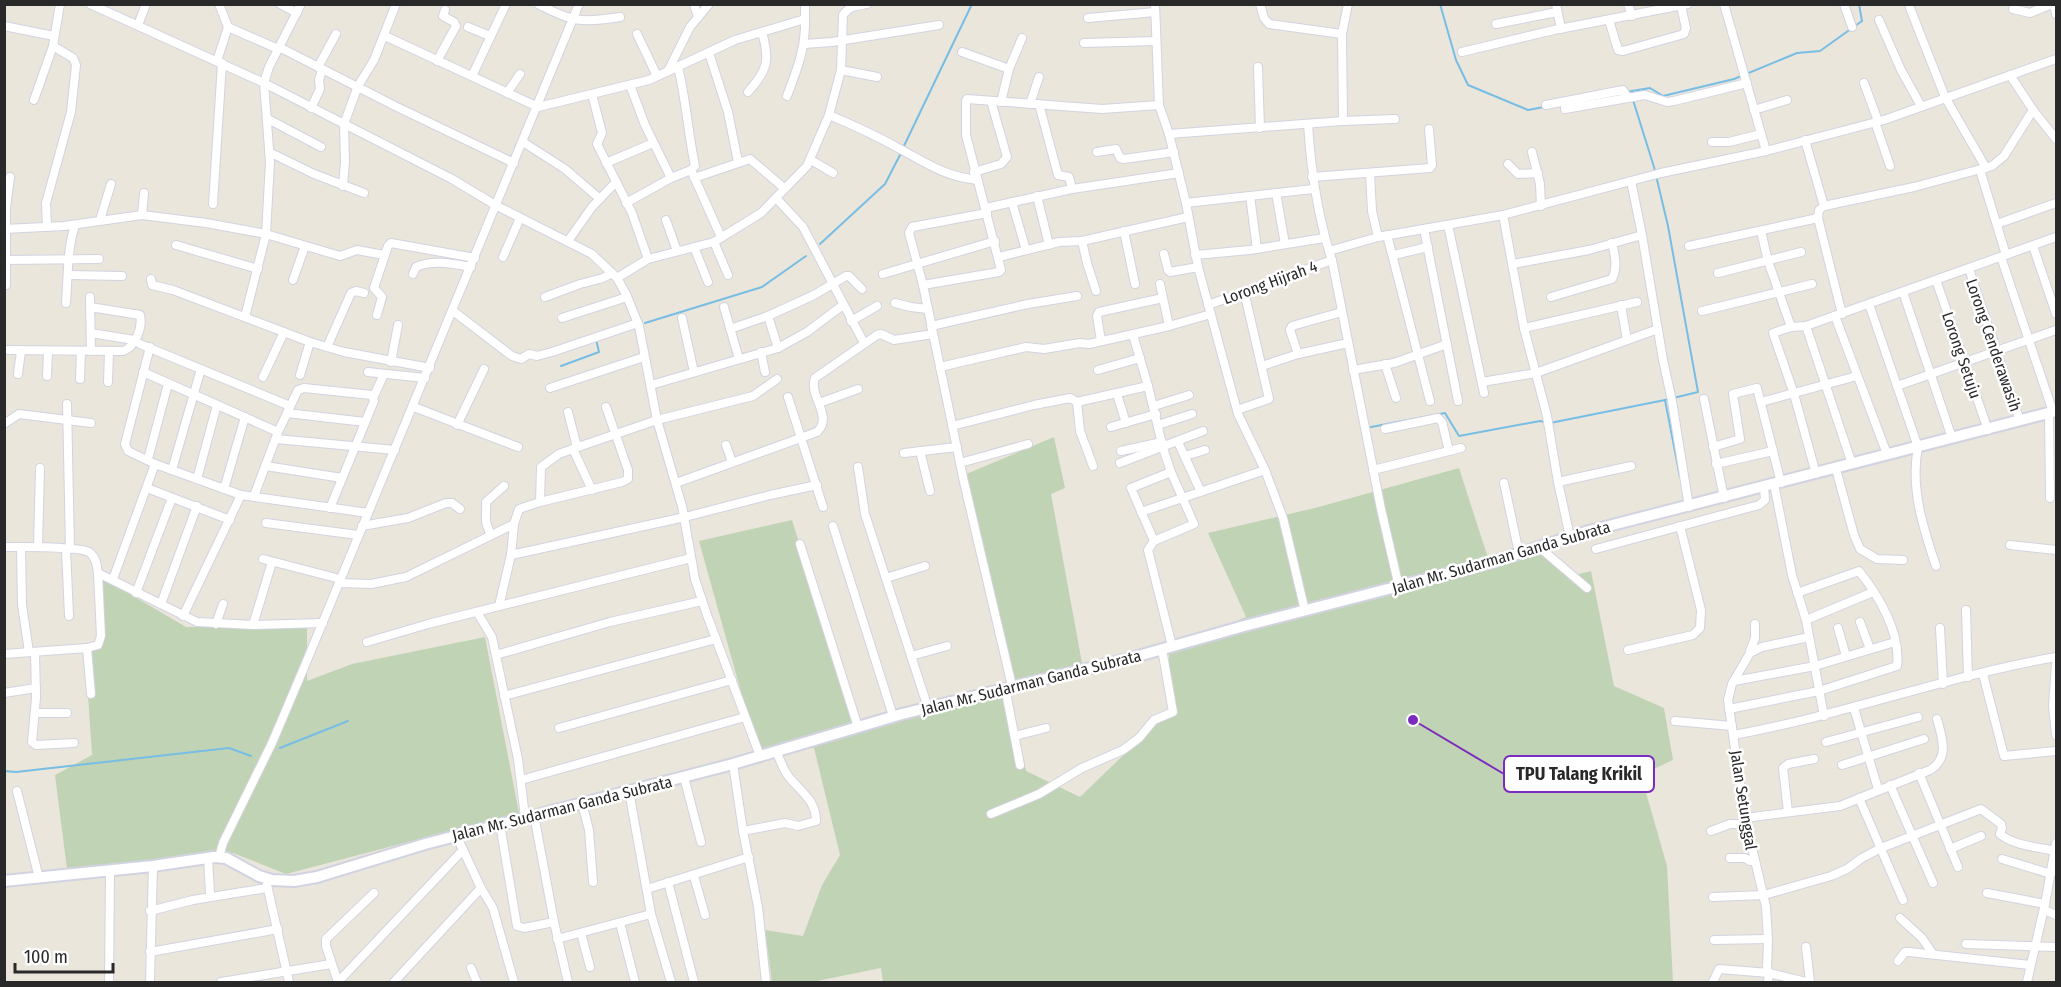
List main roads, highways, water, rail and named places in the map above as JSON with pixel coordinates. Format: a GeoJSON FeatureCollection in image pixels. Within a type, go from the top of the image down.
{"type":"FeatureCollection","features":[{"type":"Feature","properties":{"kind":"waterway"},"geometry":{"type":"LineString","coordinates":[[903,148],[972,4]]}},
{"type":"Feature","properties":{"kind":"waterway"},"geometry":{"type":"LineString","coordinates":[[1440,4],[1456,60],[1468,85],[1528,110],[1544,107]]}},
{"type":"Feature","properties":{"kind":"waterway"},"geometry":{"type":"LineString","coordinates":[[1626,92],[1650,88],[1663,96],[1734,79],[1797,53],[1820,51],[1862,21],[1859,4]]}},
{"type":"Feature","properties":{"kind":"waterway"},"geometry":{"type":"LineString","coordinates":[[1633,100],[1654,167],[1668,226],[1698,392],[1665,400],[1680,477]]}},
{"type":"Feature","properties":{"kind":"waterway"},"geometry":{"type":"LineString","coordinates":[[820,244],[885,184],[901,153]]}},
{"type":"Feature","properties":{"kind":"waterway"},"geometry":{"type":"LineString","coordinates":[[645,323],[762,287],[806,256]]}},
{"type":"Feature","properties":{"kind":"waterway"},"geometry":{"type":"LineString","coordinates":[[561,366],[599,352],[596,339]]}},
{"type":"Feature","properties":{"kind":"waterway"},"geometry":{"type":"LineString","coordinates":[[1550,423],[1665,400]]}},
{"type":"Feature","properties":{"kind":"waterway"},"geometry":{"type":"LineString","coordinates":[[1371,427],[1445,413],[1459,436],[1545,422]]}},
{"type":"Feature","properties":{"kind":"waterway"},"geometry":{"type":"LineString","coordinates":[[280,748],[348,721]]}},
{"type":"Feature","properties":{"kind":"waterway"},"geometry":{"type":"LineString","coordinates":[[4,771],[16,772],[229,748],[251,756]]}},
{"type":"Feature","properties":{"kind":"place","name":"TPU Talang Krikil"},"geometry":{"type":"Point","coordinates":[1413,720]}}]}
